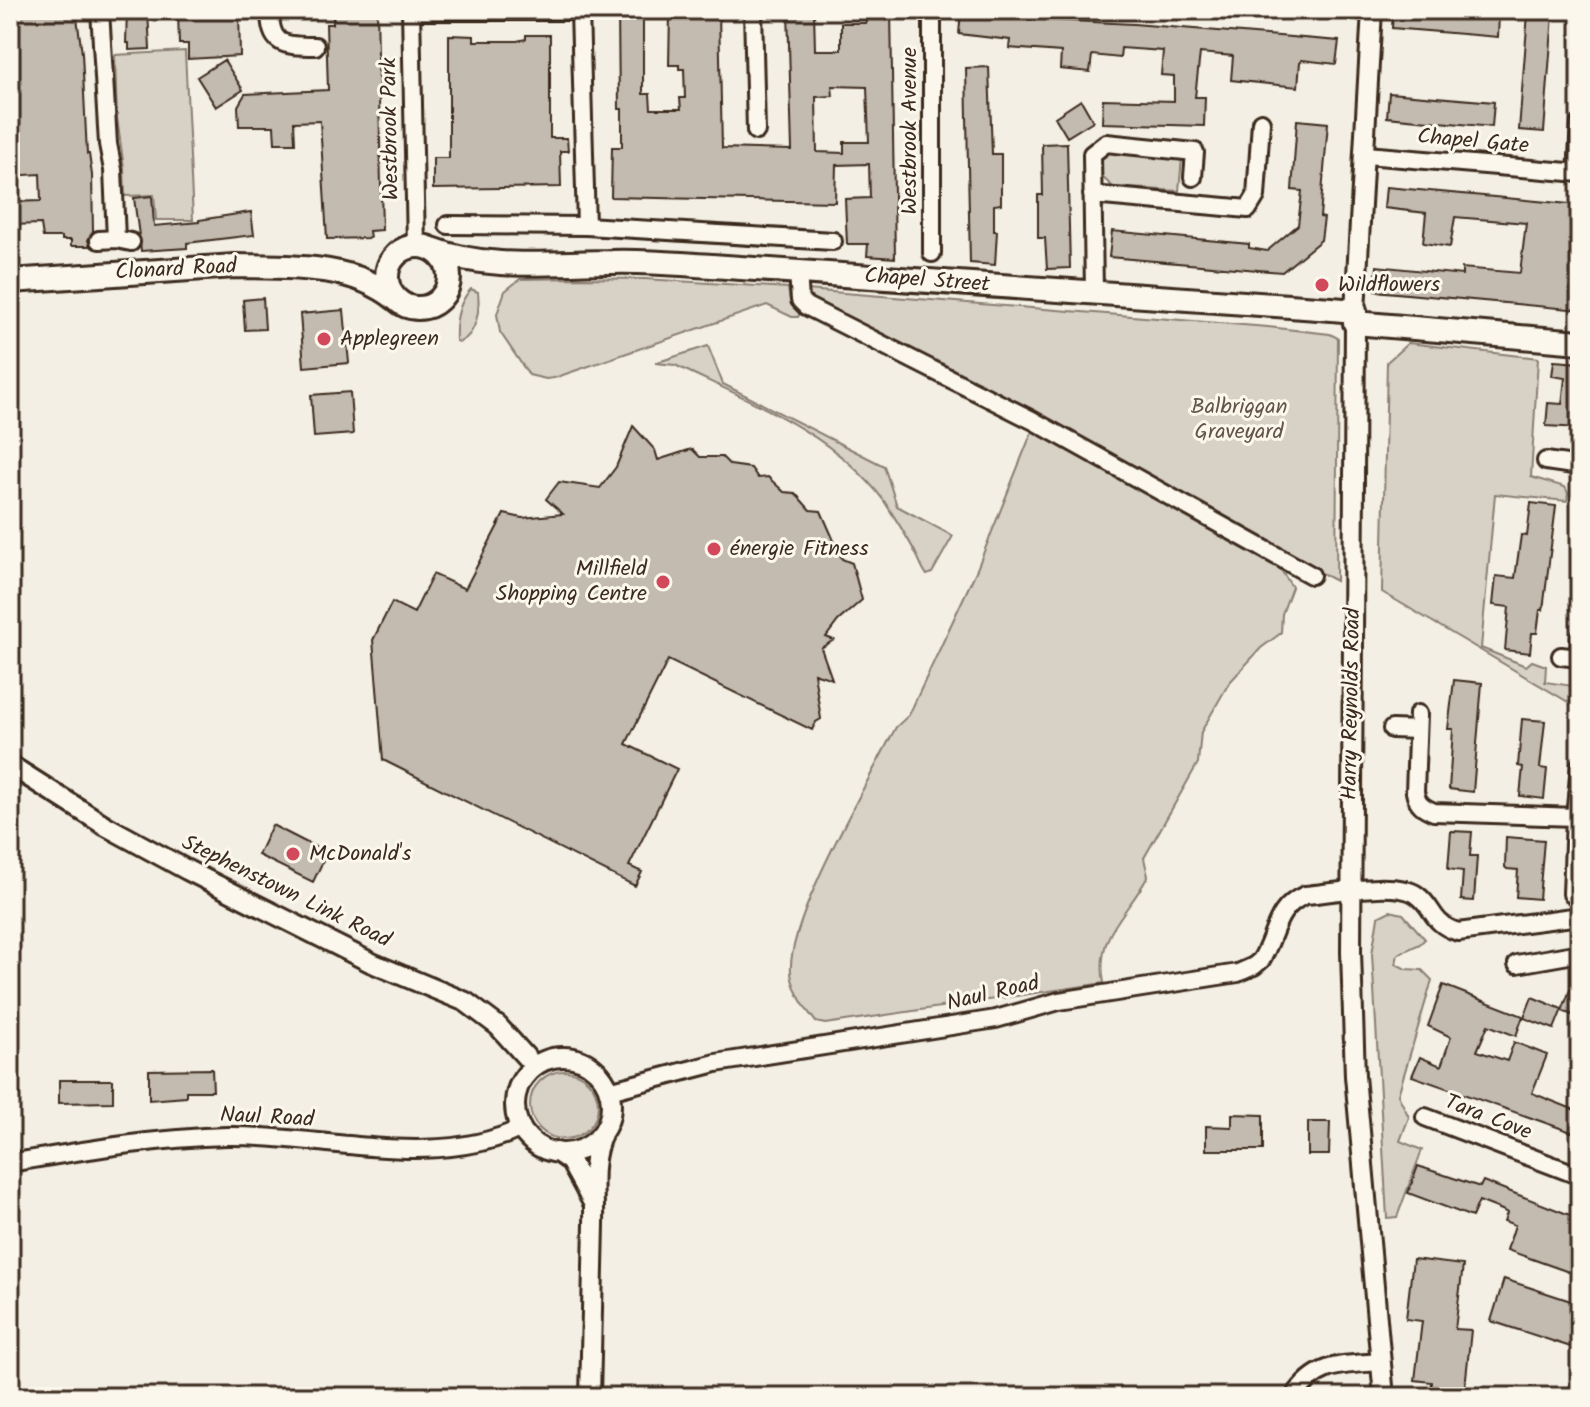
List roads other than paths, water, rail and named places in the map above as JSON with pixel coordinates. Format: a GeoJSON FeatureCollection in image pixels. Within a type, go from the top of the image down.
{"type":"FeatureCollection","features":[{"type":"Feature","properties":{"kind":"main road","name":"Chapel Street"},"geometry":{"type":"LineString","coordinates":[[415,250],[497,263],[624,262],[1094,293],[1580,342]]}},
{"type":"Feature","properties":{"kind":"main road","name":"Clonard Road"},"geometry":{"type":"LineString","coordinates":[[10,281],[235,266],[342,272],[381,264],[415,250]]}},
{"type":"Feature","properties":{"kind":"main road"},"geometry":{"type":"LineString","coordinates":[[415,250],[441,256],[449,275],[444,294],[438,301],[423,308],[413,308],[396,299],[388,284],[389,267],[415,250]]}},
{"type":"Feature","properties":{"kind":"main road","name":"Chapel Street"},"geometry":{"type":"LineString","coordinates":[[444,294],[476,269],[497,263]]}},
{"type":"Feature","properties":{"kind":"main road","name":"Clonard Road"},"geometry":{"type":"LineString","coordinates":[[342,272],[371,282],[396,299]]}},
{"type":"Feature","properties":{"kind":"street"},"geometry":{"type":"LineString","coordinates":[[100,10],[108,144],[113,170],[115,240]]}},
{"type":"Feature","properties":{"kind":"street"},"geometry":{"type":"LineString","coordinates":[[270,10],[272,34],[277,40],[296,46],[315,46]]}},
{"type":"Feature","properties":{"kind":"street"},"geometry":{"type":"LineString","coordinates":[[411,11],[580,10],[586,226]]}},
{"type":"Feature","properties":{"kind":"street"},"geometry":{"type":"LineString","coordinates":[[753,10],[756,131]]}},
{"type":"Feature","properties":{"kind":"street","name":"Westbrook Avenue"},"geometry":{"type":"LineString","coordinates":[[932,10],[932,253]]}},
{"type":"Feature","properties":{"kind":"street","name":"Harry Reynolds Road"},"geometry":{"type":"LineString","coordinates":[[1372,10],[1355,317],[1349,892],[1355,1076],[1384,1397]]}},
{"type":"Feature","properties":{"kind":"street","name":"Westbrook Park"},"geometry":{"type":"LineString","coordinates":[[411,11],[415,250]]}},
{"type":"Feature","properties":{"kind":"street"},"geometry":{"type":"LineString","coordinates":[[1092,195],[1248,209],[1256,196],[1261,122]]}},
{"type":"Feature","properties":{"kind":"street","name":"Chapel Gate"},"geometry":{"type":"LineString","coordinates":[[1366,155],[1578,173],[1580,124]]}},
{"type":"Feature","properties":{"kind":"street"},"geometry":{"type":"LineString","coordinates":[[1094,293],[1092,154],[1106,143],[1195,152],[1193,177]]}},
{"type":"Feature","properties":{"kind":"street"},"geometry":{"type":"LineString","coordinates":[[448,225],[586,226],[833,241]]}},
{"type":"Feature","properties":{"kind":"street"},"geometry":{"type":"LineString","coordinates":[[798,272],[800,300],[813,310],[1032,420],[1311,575]]}},
{"type":"Feature","properties":{"kind":"street"},"geometry":{"type":"LineString","coordinates":[[1546,461],[1580,466]]}},
{"type":"Feature","properties":{"kind":"street"},"geometry":{"type":"LineString","coordinates":[[1561,656],[1579,658],[1580,638]]}},
{"type":"Feature","properties":{"kind":"street"},"geometry":{"type":"LineString","coordinates":[[1392,729],[1417,722],[1415,792],[1416,800],[1423,807],[1434,812],[1575,817]]}},
{"type":"Feature","properties":{"kind":"street","name":"Stephenstown Link Road"},"geometry":{"type":"LineString","coordinates":[[10,765],[106,826],[187,870],[372,963],[466,1002],[498,1026],[534,1066]]}},
{"type":"Feature","properties":{"kind":"street"},"geometry":{"type":"LineString","coordinates":[[1572,894],[1580,766]]}},
{"type":"Feature","properties":{"kind":"street"},"geometry":{"type":"LineString","coordinates":[[1349,892],[1401,888],[1411,891],[1421,898],[1441,924],[1458,932],[1580,916]]}},
{"type":"Feature","properties":{"kind":"street","name":"Naul Road"},"geometry":{"type":"LineString","coordinates":[[609,1091],[716,1063],[996,1019],[1059,1001],[1238,973],[1261,960],[1284,909],[1293,901],[1305,895],[1349,892]]}},
{"type":"Feature","properties":{"kind":"street"},"geometry":{"type":"LineString","coordinates":[[1517,964],[1580,953]]}},
{"type":"Feature","properties":{"kind":"street"},"geometry":{"type":"LineString","coordinates":[[590,1397],[594,1153],[611,1105],[603,1079],[584,1062],[558,1057],[534,1066],[520,1084],[515,1106],[521,1128],[536,1144],[570,1161],[593,1204]]}},
{"type":"Feature","properties":{"kind":"street","name":"Tara Cove"},"geometry":{"type":"LineString","coordinates":[[1425,1117],[1580,1176]]}},
{"type":"Feature","properties":{"kind":"street","name":"Naul Road"},"geometry":{"type":"LineString","coordinates":[[10,1163],[184,1138],[230,1136],[404,1149],[444,1147],[503,1137],[521,1128]]}},
{"type":"Feature","properties":{"kind":"street"},"geometry":{"type":"LineString","coordinates":[[557,1152],[583,1148],[603,1131]]}},
{"type":"Feature","properties":{"kind":"street"},"geometry":{"type":"LineString","coordinates":[[1294,1397],[1316,1372],[1331,1366],[1380,1362]]}},
{"type":"Feature","properties":{"kind":"place","name":"Wildflowers"},"geometry":{"type":"Point","coordinates":[1322,285]}},
{"type":"Feature","properties":{"kind":"place","name":"Applegreen"},"geometry":{"type":"Point","coordinates":[324,339]}},
{"type":"Feature","properties":{"kind":"place","name":"énergie Fitness"},"geometry":{"type":"Point","coordinates":[714,549]}},
{"type":"Feature","properties":{"kind":"place","name":"Millfield Shopping Centre"},"geometry":{"type":"Point","coordinates":[663,582]}},
{"type":"Feature","properties":{"kind":"place","name":"McDonald's"},"geometry":{"type":"Point","coordinates":[293,854]}},
{"type":"Feature","properties":{"kind":"park label","name":"Balbriggan Graveyard"},"geometry":{"type":"Point","coordinates":[1239,420]}}]}
